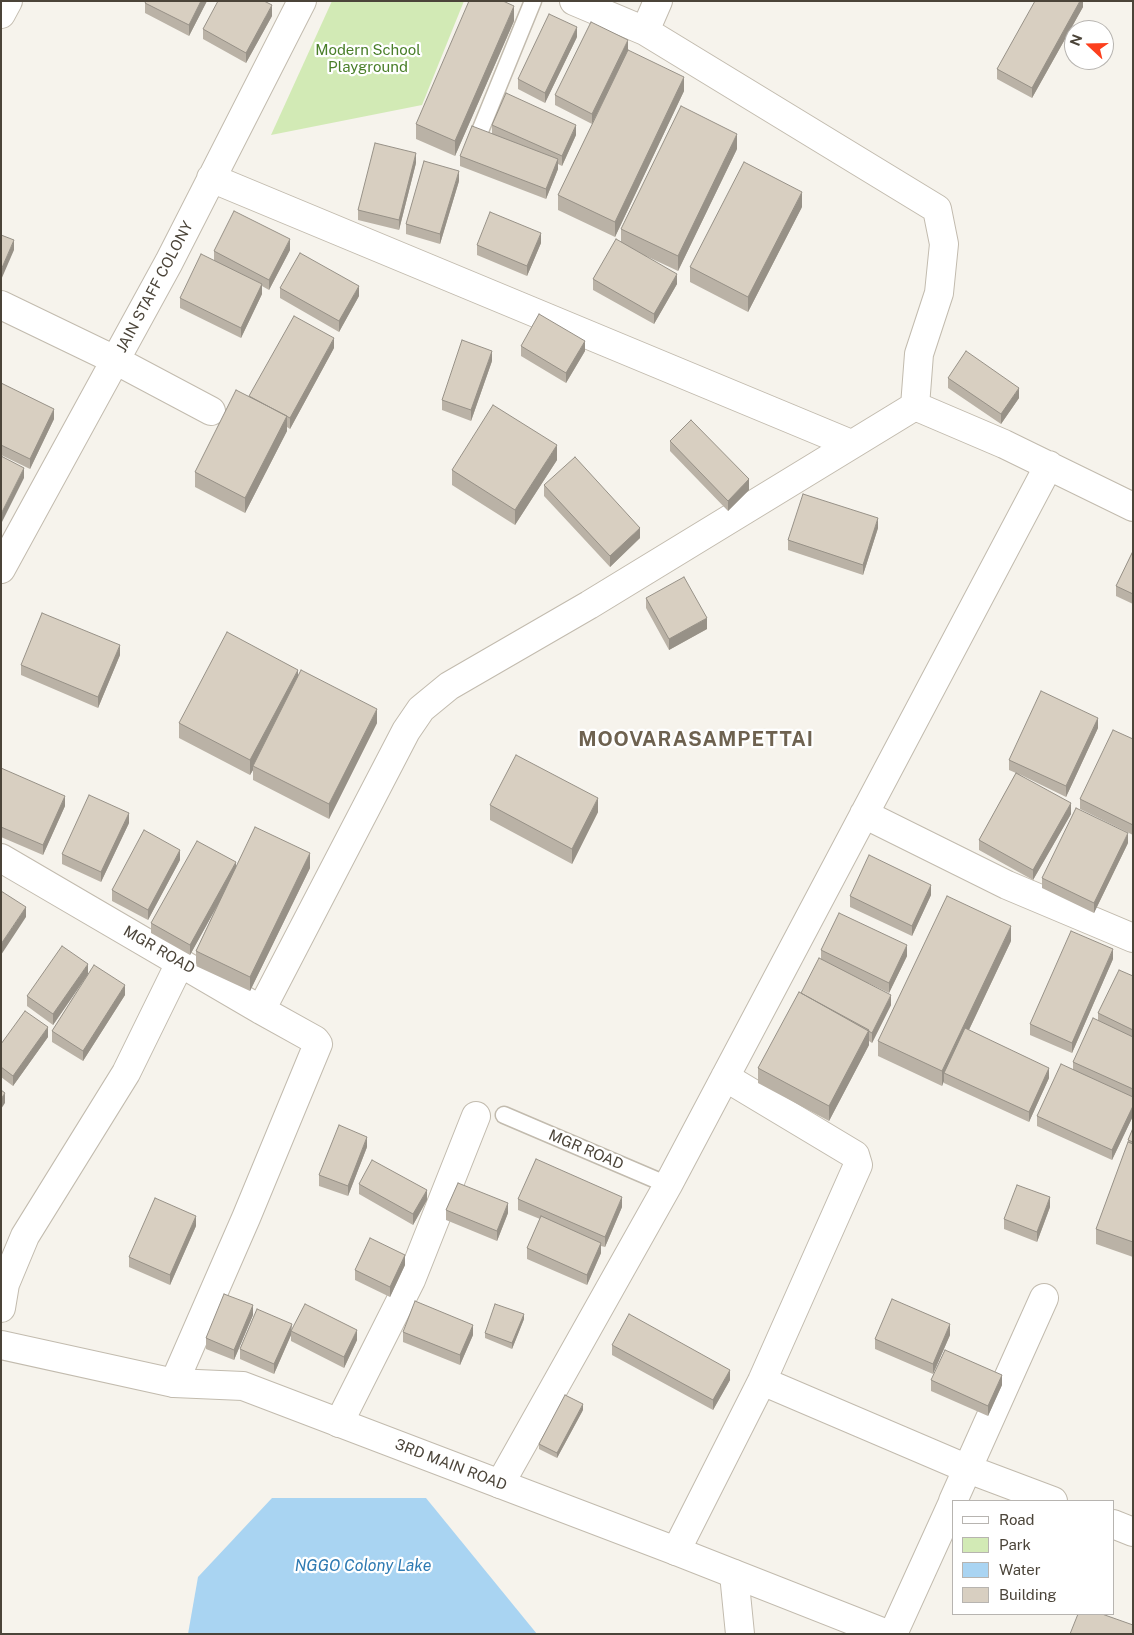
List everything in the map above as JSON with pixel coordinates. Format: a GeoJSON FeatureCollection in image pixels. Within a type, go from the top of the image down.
{"type":"FeatureCollection","features":[{"type":"Feature","properties":{"kind":"street"},"geometry":{"type":"LineString","coordinates":[[1,14],[8,1]]}},
{"type":"Feature","properties":{"kind":"street","name":"JAIN STAFF COLONY"},"geometry":{"type":"LineString","coordinates":[[1,569],[169,262],[302,1]]}},
{"type":"Feature","properties":{"kind":"street"},"geometry":{"type":"LineString","coordinates":[[574,1],[646,31],[937,209],[944,244],[939,293],[919,354],[915,406]]}},
{"type":"Feature","properties":{"kind":"street"},"geometry":{"type":"LineString","coordinates":[[646,31],[658,1]]}},
{"type":"Feature","properties":{"kind":"street"},"geometry":{"type":"LineString","coordinates":[[212,178],[851,444]]}},
{"type":"Feature","properties":{"kind":"street"},"geometry":{"type":"LineString","coordinates":[[1,305],[115,360],[211,411]]}},
{"type":"Feature","properties":{"kind":"street"},"geometry":{"type":"LineString","coordinates":[[261,1010],[406,730],[421,709],[449,686],[589,605],[915,406]]}},
{"type":"Feature","properties":{"kind":"street"},"geometry":{"type":"LineString","coordinates":[[915,406],[1048,465],[1133,507]]}},
{"type":"Feature","properties":{"kind":"street"},"geometry":{"type":"LineString","coordinates":[[500,1484],[668,1185],[1048,465]]}},
{"type":"Feature","properties":{"kind":"street"},"geometry":{"type":"LineString","coordinates":[[864,814],[1007,885],[1133,938]]}},
{"type":"Feature","properties":{"kind":"street","name":"MGR ROAD"},"geometry":{"type":"LineString","coordinates":[[1,858],[317,1042],[318,1047],[277,1146],[174,1383]]}},
{"type":"Feature","properties":{"kind":"street"},"geometry":{"type":"LineString","coordinates":[[1,1308],[5,1284],[25,1236],[126,1073],[180,963]]}},
{"type":"Feature","properties":{"kind":"street"},"geometry":{"type":"LineString","coordinates":[[676,1551],[762,1381],[858,1165],[856,1155],[725,1077]]}},
{"type":"Feature","properties":{"kind":"street"},"geometry":{"type":"LineString","coordinates":[[339,1423],[411,1280],[476,1116]]}},
{"type":"Feature","properties":{"kind":"street"},"geometry":{"type":"LineString","coordinates":[[954,1500],[1044,1298]]}},
{"type":"Feature","properties":{"kind":"street","name":"3RD MAIN ROAD"},"geometry":{"type":"LineString","coordinates":[[1,1345],[174,1383],[243,1386],[676,1551],[887,1634]]}},
{"type":"Feature","properties":{"kind":"street"},"geometry":{"type":"LineString","coordinates":[[762,1381],[968,1469],[1050,1500]]}},
{"type":"Feature","properties":{"kind":"street"},"geometry":{"type":"LineString","coordinates":[[893,1634],[952,1504]]}},
{"type":"Feature","properties":{"kind":"street"},"geometry":{"type":"LineString","coordinates":[[1114,1524],[1133,1532]]}},
{"type":"Feature","properties":{"kind":"street"},"geometry":{"type":"LineString","coordinates":[[734,1574],[740,1634]]}},
{"type":"Feature","properties":{"kind":"lane"},"geometry":{"type":"LineString","coordinates":[[480,131],[534,1]]}},
{"type":"Feature","properties":{"kind":"lane","name":"MGR ROAD"},"geometry":{"type":"LineString","coordinates":[[504,1115],[668,1185]]}},
{"type":"Feature","properties":{"kind":"green space","name":"Modern School Playground"},"geometry":{"type":"Polygon","coordinates":[[[332,1],[464,1],[422,105],[271,135],[332,1]]]}},
{"type":"Feature","properties":{"kind":"water","name":"NGGO Colony Lake"},"geometry":{"type":"Polygon","coordinates":[[[272,1498],[426,1498],[537,1634],[188,1634],[198,1577],[272,1498]]]}},
{"type":"Feature","properties":{"kind":"building"},"geometry":{"type":"Polygon","coordinates":[[[146,1],[201,1],[189,25],[145,3],[146,1]]]}},
{"type":"Feature","properties":{"kind":"building"},"geometry":{"type":"Polygon","coordinates":[[[218,1],[264,1],[272,5],[246,53],[203,29],[218,1]]]}},
{"type":"Feature","properties":{"kind":"building"},"geometry":{"type":"Polygon","coordinates":[[[469,1],[503,1],[514,6],[455,141],[416,124],[469,1]]]}},
{"type":"Feature","properties":{"kind":"building"},"geometry":{"type":"Polygon","coordinates":[[[1035,1],[1080,1],[1070,20],[1064,20],[1064,30],[1032,88],[997,69],[1035,1]]]}},
{"type":"Feature","properties":{"kind":"building"},"geometry":{"type":"Polygon","coordinates":[[[549,14],[577,27],[545,93],[518,79],[549,14]]]}},
{"type":"Feature","properties":{"kind":"building"},"geometry":{"type":"Polygon","coordinates":[[[591,22],[628,40],[592,114],[555,95],[591,22]]]}},
{"type":"Feature","properties":{"kind":"building"},"geometry":{"type":"Polygon","coordinates":[[[628,50],[684,77],[615,222],[558,195],[628,50]]]}},
{"type":"Feature","properties":{"kind":"building"},"geometry":{"type":"Polygon","coordinates":[[[506,93],[576,125],[562,156],[492,125],[506,93]]]}},
{"type":"Feature","properties":{"kind":"building"},"geometry":{"type":"Polygon","coordinates":[[[681,106],[737,134],[678,256],[621,229],[681,106]]]}},
{"type":"Feature","properties":{"kind":"building"},"geometry":{"type":"Polygon","coordinates":[[[472,126],[558,159],[546,189],[460,156],[472,126]]]}},
{"type":"Feature","properties":{"kind":"building"},"geometry":{"type":"Polygon","coordinates":[[[375,143],[416,153],[399,220],[358,210],[375,143]]]}},
{"type":"Feature","properties":{"kind":"building"},"geometry":{"type":"Polygon","coordinates":[[[424,161],[459,171],[440,234],[406,224],[424,161]]]}},
{"type":"Feature","properties":{"kind":"building"},"geometry":{"type":"Polygon","coordinates":[[[744,162],[802,192],[748,297],[690,267],[744,162]]]}},
{"type":"Feature","properties":{"kind":"building"},"geometry":{"type":"Polygon","coordinates":[[[234,211],[290,239],[269,280],[214,251],[234,211]]]}},
{"type":"Feature","properties":{"kind":"building"},"geometry":{"type":"Polygon","coordinates":[[[490,212],[541,233],[527,266],[477,245],[490,212]]]}},
{"type":"Feature","properties":{"kind":"building"},"geometry":{"type":"Polygon","coordinates":[[[1,235],[14,240],[1,270],[1,235]]]}},
{"type":"Feature","properties":{"kind":"building"},"geometry":{"type":"Polygon","coordinates":[[[616,239],[677,274],[654,314],[593,279],[616,239]]]}},
{"type":"Feature","properties":{"kind":"building"},"geometry":{"type":"Polygon","coordinates":[[[300,253],[359,286],[339,321],[280,288],[300,253]]]}},
{"type":"Feature","properties":{"kind":"building"},"geometry":{"type":"Polygon","coordinates":[[[201,254],[262,284],[241,328],[180,298],[201,254]]]}},
{"type":"Feature","properties":{"kind":"building"},"geometry":{"type":"Polygon","coordinates":[[[539,314],[585,341],[566,373],[521,346],[539,314]]]}},
{"type":"Feature","properties":{"kind":"building"},"geometry":{"type":"Polygon","coordinates":[[[294,316],[334,338],[290,418],[249,396],[294,316]]]}},
{"type":"Feature","properties":{"kind":"building"},"geometry":{"type":"Polygon","coordinates":[[[462,340],[492,351],[471,410],[442,400],[462,340]]]}},
{"type":"Feature","properties":{"kind":"building"},"geometry":{"type":"Polygon","coordinates":[[[966,351],[1019,388],[1001,414],[948,378],[966,351]]]}},
{"type":"Feature","properties":{"kind":"building"},"geometry":{"type":"Polygon","coordinates":[[[1,383],[54,409],[30,459],[1,445],[1,383]]]}},
{"type":"Feature","properties":{"kind":"building"},"geometry":{"type":"Polygon","coordinates":[[[236,390],[287,416],[245,498],[195,472],[236,390]]]}},
{"type":"Feature","properties":{"kind":"building"},"geometry":{"type":"Polygon","coordinates":[[[493,405],[557,445],[515,510],[452,470],[493,405]]]}},
{"type":"Feature","properties":{"kind":"building"},"geometry":{"type":"Polygon","coordinates":[[[691,420],[749,479],[728,501],[670,441],[691,420]]]}},
{"type":"Feature","properties":{"kind":"building"},"geometry":{"type":"Polygon","coordinates":[[[1,456],[24,468],[1,514],[1,456]]]}},
{"type":"Feature","properties":{"kind":"building"},"geometry":{"type":"Polygon","coordinates":[[[575,457],[640,528],[610,556],[544,485],[575,457]]]}},
{"type":"Feature","properties":{"kind":"building"},"geometry":{"type":"Polygon","coordinates":[[[803,494],[878,518],[863,565],[788,540],[803,494]]]}},
{"type":"Feature","properties":{"kind":"building"},"geometry":{"type":"Polygon","coordinates":[[[1133,551],[1133,594],[1116,586],[1133,551]]]}},
{"type":"Feature","properties":{"kind":"building"},"geometry":{"type":"Polygon","coordinates":[[[684,577],[707,618],[669,639],[646,598],[684,577]]]}},
{"type":"Feature","properties":{"kind":"building"},"geometry":{"type":"Polygon","coordinates":[[[42,613],[120,645],[98,697],[21,665],[42,613]]]}},
{"type":"Feature","properties":{"kind":"building"},"geometry":{"type":"Polygon","coordinates":[[[227,632],[298,670],[250,760],[179,723],[227,632]]]}},
{"type":"Feature","properties":{"kind":"building"},"geometry":{"type":"Polygon","coordinates":[[[301,670],[377,709],[329,804],[253,766],[301,670]]]}},
{"type":"Feature","properties":{"kind":"building"},"geometry":{"type":"Polygon","coordinates":[[[1041,691],[1098,718],[1066,786],[1009,760],[1041,691]]]}},
{"type":"Feature","properties":{"kind":"building"},"geometry":{"type":"Polygon","coordinates":[[[1113,730],[1133,739],[1133,825],[1080,799],[1113,730]]]}},
{"type":"Feature","properties":{"kind":"building"},"geometry":{"type":"Polygon","coordinates":[[[516,755],[598,798],[572,849],[490,805],[516,755]]]}},
{"type":"Feature","properties":{"kind":"building"},"geometry":{"type":"Polygon","coordinates":[[[1,768],[65,796],[43,845],[1,827],[1,768]]]}},
{"type":"Feature","properties":{"kind":"building"},"geometry":{"type":"Polygon","coordinates":[[[1016,773],[1071,803],[1033,870],[979,840],[1016,773]]]}},
{"type":"Feature","properties":{"kind":"building"},"geometry":{"type":"Polygon","coordinates":[[[89,795],[129,813],[101,872],[62,854],[89,795]]]}},
{"type":"Feature","properties":{"kind":"building"},"geometry":{"type":"Polygon","coordinates":[[[1076,808],[1128,833],[1094,903],[1042,878],[1076,808]]]}},
{"type":"Feature","properties":{"kind":"building"},"geometry":{"type":"Polygon","coordinates":[[[255,827],[310,853],[250,977],[196,951],[255,827]]]}},
{"type":"Feature","properties":{"kind":"building"},"geometry":{"type":"Polygon","coordinates":[[[144,830],[180,850],[148,910],[112,890],[144,830]]]}},
{"type":"Feature","properties":{"kind":"building"},"geometry":{"type":"Polygon","coordinates":[[[197,841],[236,862],[190,945],[151,923],[197,841]]]}},
{"type":"Feature","properties":{"kind":"building"},"geometry":{"type":"Polygon","coordinates":[[[869,855],[931,885],[912,926],[850,896],[869,855]]]}},
{"type":"Feature","properties":{"kind":"building"},"geometry":{"type":"Polygon","coordinates":[[[1,891],[26,907],[1,944],[1,891]]]}},
{"type":"Feature","properties":{"kind":"building"},"geometry":{"type":"Polygon","coordinates":[[[947,896],[1011,926],[942,1071],[878,1041],[947,896]]]}},
{"type":"Feature","properties":{"kind":"building"},"geometry":{"type":"Polygon","coordinates":[[[839,913],[907,945],[889,983],[821,950],[839,913]]]}},
{"type":"Feature","properties":{"kind":"building"},"geometry":{"type":"Polygon","coordinates":[[[1071,931],[1113,949],[1072,1043],[1030,1024],[1071,931]]]}},
{"type":"Feature","properties":{"kind":"building"},"geometry":{"type":"Polygon","coordinates":[[[62,946],[88,964],[53,1014],[27,996],[62,946]]]}},
{"type":"Feature","properties":{"kind":"building"},"geometry":{"type":"Polygon","coordinates":[[[819,958],[891,995],[872,1033],[801,993],[819,958]]]}},
{"type":"Feature","properties":{"kind":"building"},"geometry":{"type":"Polygon","coordinates":[[[94,965],[125,985],[83,1051],[52,1031],[94,965]]]}},
{"type":"Feature","properties":{"kind":"building"},"geometry":{"type":"Polygon","coordinates":[[[1119,970],[1133,976],[1133,1030],[1098,1013],[1119,970]]]}},
{"type":"Feature","properties":{"kind":"building"},"geometry":{"type":"Polygon","coordinates":[[[799,992],[869,1030],[829,1106],[758,1068],[799,992]]]}},
{"type":"Feature","properties":{"kind":"building"},"geometry":{"type":"Polygon","coordinates":[[[25,1011],[48,1027],[13,1076],[1,1067],[1,1044],[25,1011]]]}},
{"type":"Feature","properties":{"kind":"building"},"geometry":{"type":"Polygon","coordinates":[[[1093,1018],[1133,1037],[1133,1089],[1073,1062],[1093,1018]]]}},
{"type":"Feature","properties":{"kind":"building"},"geometry":{"type":"Polygon","coordinates":[[[965,1028],[1049,1068],[1029,1112],[944,1073],[965,1028]]]}},
{"type":"Feature","properties":{"kind":"building"},"geometry":{"type":"Polygon","coordinates":[[[1061,1064],[1133,1097],[1133,1106],[1112,1150],[1037,1116],[1061,1064]]]}},
{"type":"Feature","properties":{"kind":"building"},"geometry":{"type":"Polygon","coordinates":[[[1,1090],[5,1093],[1,1099],[1,1090]]]}},
{"type":"Feature","properties":{"kind":"building"},"geometry":{"type":"Polygon","coordinates":[[[339,1125],[367,1137],[348,1186],[319,1175],[339,1125]]]}},
{"type":"Feature","properties":{"kind":"building"},"geometry":{"type":"Polygon","coordinates":[[[1133,1128],[1133,1142],[1128,1140],[1133,1128]]]}},
{"type":"Feature","properties":{"kind":"building"},"geometry":{"type":"Polygon","coordinates":[[[1128,1142],[1133,1144],[1133,1242],[1096,1229],[1128,1142]]]}},
{"type":"Feature","properties":{"kind":"building"},"geometry":{"type":"Polygon","coordinates":[[[536,1159],[622,1197],[605,1237],[518,1199],[536,1159]]]}},
{"type":"Feature","properties":{"kind":"building"},"geometry":{"type":"Polygon","coordinates":[[[372,1160],[427,1190],[413,1214],[359,1184],[372,1160]]]}},
{"type":"Feature","properties":{"kind":"building"},"geometry":{"type":"Polygon","coordinates":[[[458,1183],[508,1203],[497,1231],[446,1210],[458,1183]]]}},
{"type":"Feature","properties":{"kind":"building"},"geometry":{"type":"Polygon","coordinates":[[[1017,1185],[1050,1197],[1037,1232],[1004,1219],[1017,1185]]]}},
{"type":"Feature","properties":{"kind":"building"},"geometry":{"type":"Polygon","coordinates":[[[155,1198],[196,1216],[170,1275],[129,1257],[155,1198]]]}},
{"type":"Feature","properties":{"kind":"building"},"geometry":{"type":"Polygon","coordinates":[[[541,1216],[601,1243],[587,1275],[527,1248],[541,1216]]]}},
{"type":"Feature","properties":{"kind":"building"},"geometry":{"type":"Polygon","coordinates":[[[370,1238],[405,1255],[390,1287],[355,1270],[370,1238]]]}},
{"type":"Feature","properties":{"kind":"building"},"geometry":{"type":"Polygon","coordinates":[[[224,1294],[253,1305],[234,1350],[206,1338],[224,1294]]]}},
{"type":"Feature","properties":{"kind":"building"},"geometry":{"type":"Polygon","coordinates":[[[892,1299],[950,1324],[933,1364],[875,1339],[892,1299]]]}},
{"type":"Feature","properties":{"kind":"building"},"geometry":{"type":"Polygon","coordinates":[[[415,1301],[473,1325],[460,1355],[403,1332],[415,1301]]]}},
{"type":"Feature","properties":{"kind":"building"},"geometry":{"type":"Polygon","coordinates":[[[305,1304],[357,1330],[344,1357],[291,1331],[305,1304]]]}},
{"type":"Feature","properties":{"kind":"building"},"geometry":{"type":"Polygon","coordinates":[[[495,1304],[524,1314],[512,1343],[485,1333],[495,1304]]]}},
{"type":"Feature","properties":{"kind":"building"},"geometry":{"type":"Polygon","coordinates":[[[257,1309],[292,1324],[274,1364],[240,1349],[257,1309]]]}},
{"type":"Feature","properties":{"kind":"building"},"geometry":{"type":"Polygon","coordinates":[[[629,1314],[730,1370],[713,1400],[612,1345],[629,1314]]]}},
{"type":"Feature","properties":{"kind":"building"},"geometry":{"type":"Polygon","coordinates":[[[945,1350],[1002,1375],[988,1406],[931,1380],[945,1350]]]}},
{"type":"Feature","properties":{"kind":"building"},"geometry":{"type":"Polygon","coordinates":[[[565,1395],[583,1404],[557,1453],[539,1444],[565,1395]]]}},
{"type":"Feature","properties":{"kind":"building"},"geometry":{"type":"Polygon","coordinates":[[[1078,1615],[1105,1615],[1133,1625],[1133,1634],[1070,1634],[1078,1615]]]}},
{"type":"Feature","properties":{"kind":"district","name":"MOOVARASAMPETTAI"},"geometry":{"type":"Point","coordinates":[696,740]}}]}
